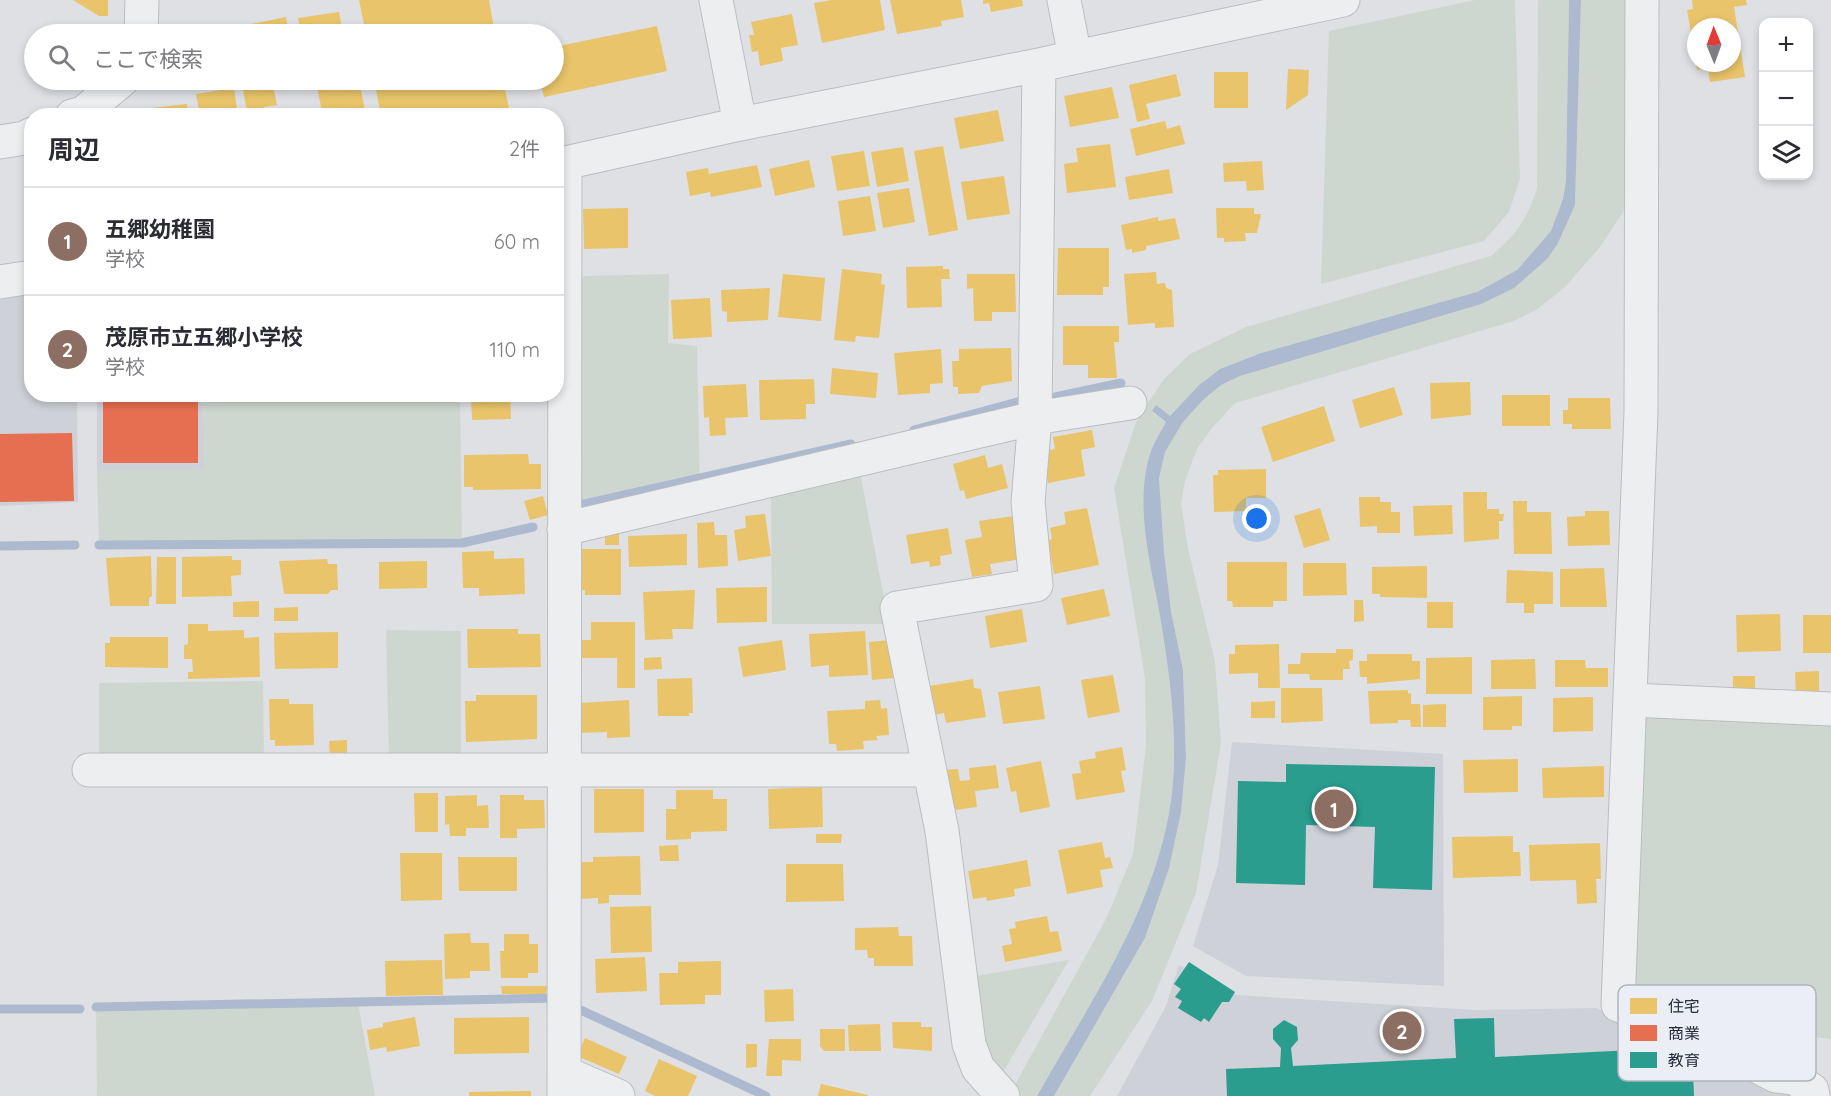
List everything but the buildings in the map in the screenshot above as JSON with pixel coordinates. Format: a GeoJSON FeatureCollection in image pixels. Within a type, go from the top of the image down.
{"type":"FeatureCollection","features":[{"type":"Feature","properties":{"kind":"street"},"geometry":{"type":"LineString","coordinates":[[141,0],[141,24]]}},
{"type":"Feature","properties":{"kind":"street"},"geometry":{"type":"LineString","coordinates":[[716,0],[740,124]]}},
{"type":"Feature","properties":{"kind":"street"},"geometry":{"type":"LineString","coordinates":[[1064,0],[1076,57]]}},
{"type":"Feature","properties":{"kind":"street"},"geometry":{"type":"LineString","coordinates":[[564,163],[740,124],[1039,65],[1343,0]]}},
{"type":"Feature","properties":{"kind":"street"},"geometry":{"type":"LineString","coordinates":[[1619,985],[1641,412],[1642,0]]}},
{"type":"Feature","properties":{"kind":"street"},"geometry":{"type":"LineString","coordinates":[[1003,1096],[978,1068],[969,1044],[942,831],[897,608],[1036,585],[1028,502],[1035,418],[1039,65]]}},
{"type":"Feature","properties":{"kind":"street"},"geometry":{"type":"LineString","coordinates":[[88,108],[110,90]]}},
{"type":"Feature","properties":{"kind":"street"},"geometry":{"type":"LineString","coordinates":[[0,142],[24,138]]}},
{"type":"Feature","properties":{"kind":"street"},"geometry":{"type":"LineString","coordinates":[[0,282],[24,278]]}},
{"type":"Feature","properties":{"kind":"street"},"geometry":{"type":"LineString","coordinates":[[563,402],[564,1085],[618,1096]]}},
{"type":"Feature","properties":{"kind":"street"},"geometry":{"type":"LineString","coordinates":[[564,529],[1035,418],[1130,403]]}},
{"type":"Feature","properties":{"kind":"street"},"geometry":{"type":"LineString","coordinates":[[1631,700],[1831,709]]}},
{"type":"Feature","properties":{"kind":"street"},"geometry":{"type":"LineString","coordinates":[[88,770],[930,770]]}},
{"type":"Feature","properties":{"kind":"street"},"geometry":{"type":"LineString","coordinates":[[1798,1081],[1812,1090],[1813,1096]]}},
{"type":"Feature","properties":{"kind":"shaded area"},"geometry":{"type":"Polygon","coordinates":[[[1475,0],[1515,0],[1520,179],[1509,212],[1484,241],[1321,284],[1329,31],[1475,0]]]}},
{"type":"Feature","properties":{"kind":"shaded area"},"geometry":{"type":"Polygon","coordinates":[[[1538,0],[1569,0],[1566,180],[1563,199],[1551,231],[1517,270],[1477,292],[1261,353],[1220,369],[1199,385],[1170,416],[1152,412],[1166,422],[1150,454],[1145,474],[1144,514],[1172,708],[1174,755],[1171,801],[1163,841],[1151,880],[1118,954],[1037,1096],[1019,1096],[1011,1092],[1107,917],[1133,854],[1146,746],[1145,678],[1114,488],[1135,425],[1164,379],[1190,354],[1246,327],[1491,256],[1507,241],[1525,218],[1537,188],[1538,0]]]}},
{"type":"Feature","properties":{"kind":"shaded area"},"geometry":{"type":"Polygon","coordinates":[[[1581,0],[1625,0],[1625,209],[1600,247],[1564,288],[1536,310],[1514,321],[1235,403],[1212,428],[1197,449],[1185,481],[1181,504],[1188,548],[1215,662],[1221,743],[1196,893],[1152,1001],[1090,1096],[1054,1096],[1145,938],[1181,812],[1186,758],[1183,670],[1171,611],[1164,552],[1159,478],[1165,452],[1183,422],[1203,400],[1221,385],[1240,376],[1514,288],[1575,205],[1581,0]]]}},
{"type":"Feature","properties":{"kind":"shaded area"},"geometry":{"type":"Polygon","coordinates":[[[669,274],[668,343],[697,346],[700,491],[572,518],[575,287],[584,276],[669,274]]]}},
{"type":"Feature","properties":{"kind":"shaded area"},"geometry":{"type":"Polygon","coordinates":[[[24,296],[24,402],[77,402],[78,502],[0,506],[0,299],[24,296]]]}},
{"type":"Feature","properties":{"kind":"shaded area"},"geometry":{"type":"Polygon","coordinates":[[[97,402],[203,402],[205,470],[97,471],[97,402]]]}},
{"type":"Feature","properties":{"kind":"shaded area"},"geometry":{"type":"Polygon","coordinates":[[[203,402],[460,402],[462,543],[99,545],[97,471],[205,469],[203,402]]]}},
{"type":"Feature","properties":{"kind":"shaded area"},"geometry":{"type":"Polygon","coordinates":[[[860,472],[889,624],[772,624],[771,493],[860,472]]]}},
{"type":"Feature","properties":{"kind":"shaded area"},"geometry":{"type":"Polygon","coordinates":[[[386,630],[461,631],[461,761],[389,761],[386,630]]]}},
{"type":"Feature","properties":{"kind":"shaded area"},"geometry":{"type":"Polygon","coordinates":[[[263,681],[264,763],[99,763],[99,683],[263,681]]]}},
{"type":"Feature","properties":{"kind":"shaded area"},"geometry":{"type":"Polygon","coordinates":[[[1650,715],[1831,723],[1831,1039],[1816,1037],[1816,985],[1634,985],[1638,725],[1650,715]]]}},
{"type":"Feature","properties":{"kind":"shaded area"},"geometry":{"type":"Polygon","coordinates":[[[1232,742],[1443,754],[1444,986],[1246,976],[1193,946],[1218,865],[1232,742]]]}},
{"type":"Feature","properties":{"kind":"shaded area"},"geometry":{"type":"Polygon","coordinates":[[[1069,960],[997,1082],[979,1050],[970,977],[1069,960]]]}},
{"type":"Feature","properties":{"kind":"shaded area"},"geometry":{"type":"Polygon","coordinates":[[[1179,965],[1236,995],[1475,1010],[1596,1008],[1618,1018],[1618,1081],[1762,1081],[1796,1096],[1117,1096],[1166,1006],[1179,965]]]}},
{"type":"Feature","properties":{"kind":"shaded area"},"geometry":{"type":"Polygon","coordinates":[[[358,1003],[375,1096],[97,1096],[96,1007],[358,1003]]]}},
{"type":"Feature","properties":{"kind":"water"},"geometry":{"type":"Polygon","coordinates":[[[1569,0],[1581,0],[1575,205],[1557,245],[1547,259],[1514,288],[1481,304],[1240,376],[1221,385],[1203,400],[1183,422],[1165,452],[1159,478],[1164,552],[1171,611],[1183,670],[1186,758],[1181,812],[1169,868],[1145,938],[1054,1096],[1037,1096],[1118,954],[1136,917],[1163,841],[1171,801],[1174,755],[1172,708],[1144,515],[1145,474],[1150,454],[1166,422],[1152,411],[1156,405],[1170,416],[1199,385],[1220,369],[1261,353],[1477,292],[1517,270],[1551,231],[1563,199],[1566,180],[1569,0]]]}},
{"type":"Feature","properties":{"kind":"waterway"},"geometry":{"type":"LineString","coordinates":[[1055,397],[1121,383]]}},
{"type":"Feature","properties":{"kind":"waterway"},"geometry":{"type":"LineString","coordinates":[[914,430],[1021,401]]}},
{"type":"Feature","properties":{"kind":"waterway"},"geometry":{"type":"LineString","coordinates":[[580,505],[851,444]]}},
{"type":"Feature","properties":{"kind":"waterway"},"geometry":{"type":"LineString","coordinates":[[99,545],[462,543],[533,527]]}},
{"type":"Feature","properties":{"kind":"waterway"},"geometry":{"type":"LineString","coordinates":[[0,546],[75,545]]}},
{"type":"Feature","properties":{"kind":"waterway"},"geometry":{"type":"LineString","coordinates":[[96,1007],[555,998]]}},
{"type":"Feature","properties":{"kind":"waterway"},"geometry":{"type":"LineString","coordinates":[[572,1006],[766,1096]]}},
{"type":"Feature","properties":{"kind":"waterway"},"geometry":{"type":"LineString","coordinates":[[0,1009],[80,1009]]}},
{"type":"Feature","properties":{"kind":"place","name":"五郷幼稚園"},"geometry":{"type":"Point","coordinates":[1334,809]}},
{"type":"Feature","properties":{"kind":"place","name":"茂原市立五郷小学校"},"geometry":{"type":"Point","coordinates":[1402,1031]}}]}
